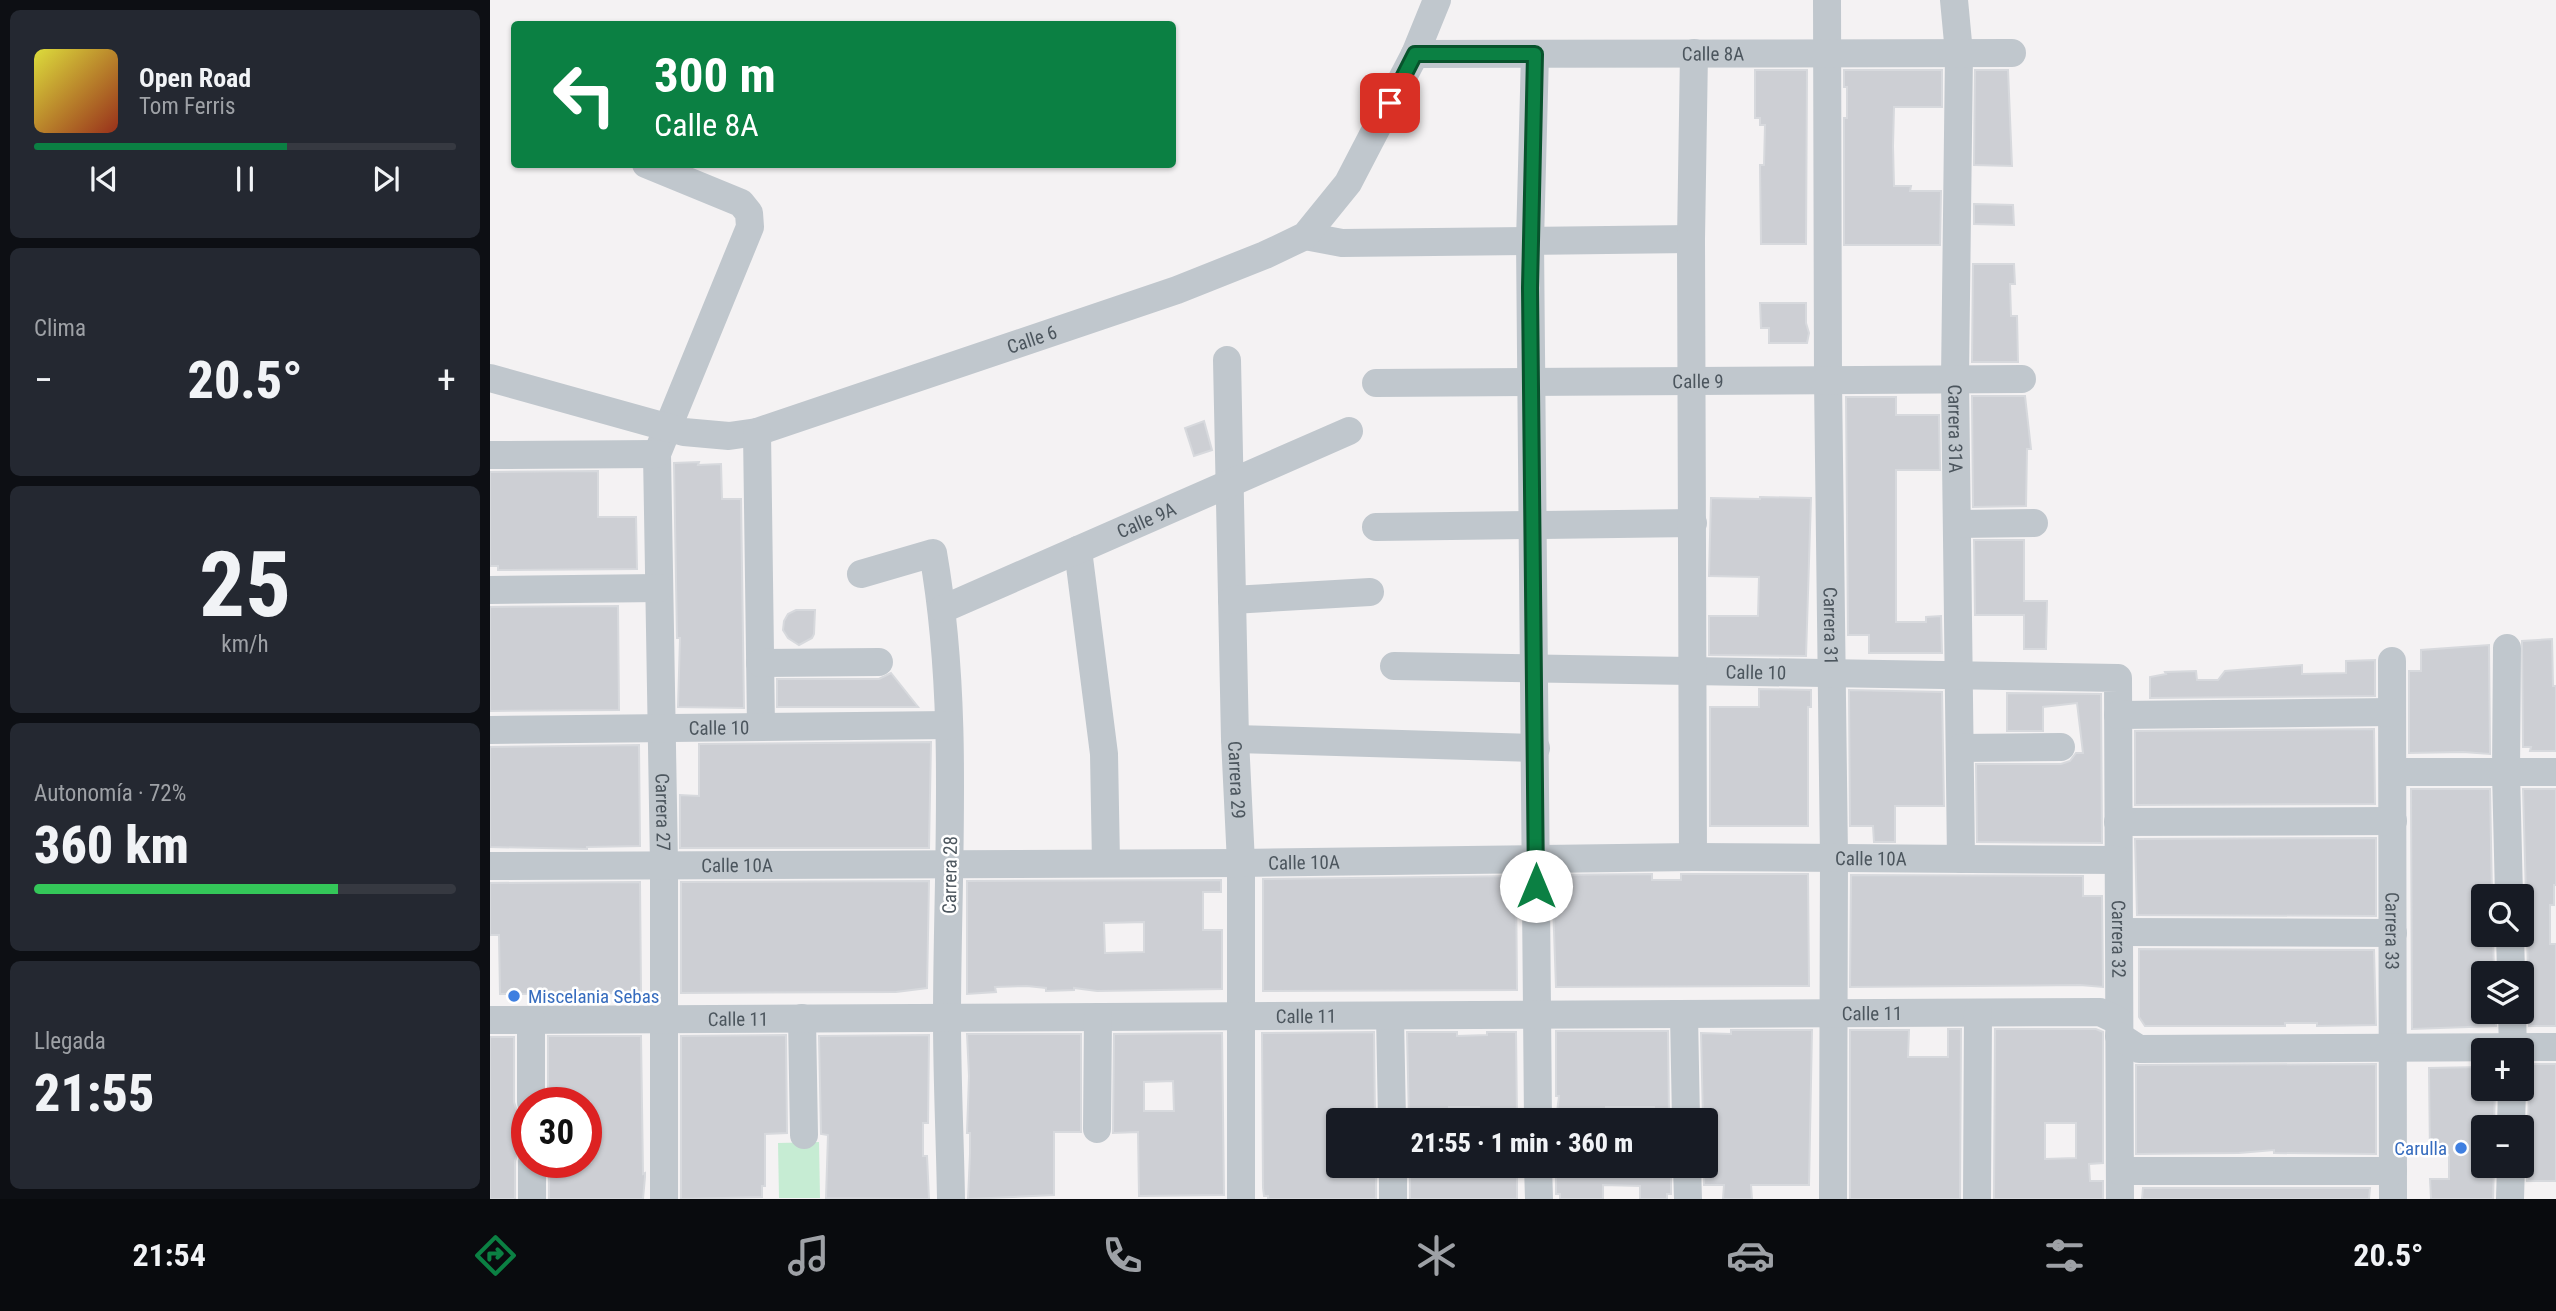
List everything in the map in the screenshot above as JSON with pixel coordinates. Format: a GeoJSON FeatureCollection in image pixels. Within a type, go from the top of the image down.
{"type":"FeatureCollection","features":[{"type":"Feature","properties":{"kind":"street","name":"Calle 6"},"geometry":{"type":"LineString","coordinates":[[490,378],[704,435],[729,436],[757,432],[1177,290],[1265,255],[1305,236],[1348,183],[1415,54],[1437,0]]}},
{"type":"Feature","properties":{"kind":"street","name":"Carrera 31"},"geometry":{"type":"LineString","coordinates":[[1827,0],[1828,380],[1834,858],[1833,1199]]}},
{"type":"Feature","properties":{"kind":"street","name":"Carrera 31A"},"geometry":{"type":"LineString","coordinates":[[1954,0],[1959,53],[1955,379],[1961,859]]}},
{"type":"Feature","properties":{"kind":"street","name":"Calle 8A"},"geometry":{"type":"LineString","coordinates":[[1415,54],[2012,52]]}},
{"type":"Feature","properties":{"kind":"street"},"geometry":{"type":"LineString","coordinates":[[1693,857],[1691,239],[1694,53]]}},
{"type":"Feature","properties":{"kind":"street"},"geometry":{"type":"LineString","coordinates":[[1535,54],[1530,241],[1538,1108]]}},
{"type":"Feature","properties":{"kind":"street","name":"Carrera 27"},"geometry":{"type":"LineString","coordinates":[[656,168],[741,203],[749,214],[750,227],[657,454],[664,864],[664,1199]]}},
{"type":"Feature","properties":{"kind":"street"},"geometry":{"type":"LineString","coordinates":[[1305,236],[1342,243],[1691,239]]}},
{"type":"Feature","properties":{"kind":"street","name":"Carrera 29"},"geometry":{"type":"LineString","coordinates":[[1227,360],[1235,739],[1241,863],[1241,1199]]}},
{"type":"Feature","properties":{"kind":"street","name":"Calle 9"},"geometry":{"type":"LineString","coordinates":[[1376,383],[2022,379]]}},
{"type":"Feature","properties":{"kind":"street","name":"Calle 9A"},"geometry":{"type":"LineString","coordinates":[[943,609],[1349,431]]}},
{"type":"Feature","properties":{"kind":"street"},"geometry":{"type":"LineString","coordinates":[[757,432],[761,727]]}},
{"type":"Feature","properties":{"kind":"street"},"geometry":{"type":"LineString","coordinates":[[490,455],[657,454]]}},
{"type":"Feature","properties":{"kind":"street"},"geometry":{"type":"LineString","coordinates":[[1376,527],[1693,523]]}},
{"type":"Feature","properties":{"kind":"street"},"geometry":{"type":"LineString","coordinates":[[1957,524],[2034,523]]}},
{"type":"Feature","properties":{"kind":"street"},"geometry":{"type":"LineString","coordinates":[[1078,550],[1104,754],[1106,862]]}},
{"type":"Feature","properties":{"kind":"street","name":"Carrera 28"},"geometry":{"type":"LineString","coordinates":[[861,574],[933,553],[943,609],[949,725],[951,863],[947,1018],[951,1199]]}},
{"type":"Feature","properties":{"kind":"street"},"geometry":{"type":"LineString","coordinates":[[490,590],[659,588]]}},
{"type":"Feature","properties":{"kind":"street"},"geometry":{"type":"LineString","coordinates":[[1232,600],[1370,592]]}},
{"type":"Feature","properties":{"kind":"street"},"geometry":{"type":"LineString","coordinates":[[2507,649],[2509,884]]}},
{"type":"Feature","properties":{"kind":"street"},"geometry":{"type":"LineString","coordinates":[[760,663],[879,662]]}},
{"type":"Feature","properties":{"kind":"street","name":"Carrera 33"},"geometry":{"type":"LineString","coordinates":[[2392,662],[2393,1199]]}},
{"type":"Feature","properties":{"kind":"street","name":"Calle 10"},"geometry":{"type":"LineString","coordinates":[[1394,666],[2118,678]]}},
{"type":"Feature","properties":{"kind":"street","name":"Carrera 32"},"geometry":{"type":"LineString","coordinates":[[2118,678],[2120,1185]]}},
{"type":"Feature","properties":{"kind":"street"},"geometry":{"type":"LineString","coordinates":[[2118,715],[2392,712]]}},
{"type":"Feature","properties":{"kind":"street","name":"Calle 10"},"geometry":{"type":"LineString","coordinates":[[490,730],[949,725]]}},
{"type":"Feature","properties":{"kind":"street"},"geometry":{"type":"LineString","coordinates":[[1235,739],[1536,748]]}},
{"type":"Feature","properties":{"kind":"street"},"geometry":{"type":"LineString","coordinates":[[1960,748],[2061,747]]}},
{"type":"Feature","properties":{"kind":"street"},"geometry":{"type":"LineString","coordinates":[[2393,772],[2556,772]]}},
{"type":"Feature","properties":{"kind":"street"},"geometry":{"type":"LineString","coordinates":[[2118,822],[2393,821]]}},
{"type":"Feature","properties":{"kind":"street","name":"Calle 10A"},"geometry":{"type":"LineString","coordinates":[[490,866],[1536,861],[1693,857],[2118,860]]}},
{"type":"Feature","properties":{"kind":"street"},"geometry":{"type":"LineString","coordinates":[[2119,932],[2393,933]]}},
{"type":"Feature","properties":{"kind":"street","name":"Calle 11"},"geometry":{"type":"LineString","coordinates":[[490,1020],[2100,1012],[2139,1049],[2471,1048]]}},
{"type":"Feature","properties":{"kind":"street"},"geometry":{"type":"LineString","coordinates":[[1977,1199],[1978,1013]]}},
{"type":"Feature","properties":{"kind":"street"},"geometry":{"type":"LineString","coordinates":[[1684,1014],[1686,1108]]}},
{"type":"Feature","properties":{"kind":"street"},"geometry":{"type":"LineString","coordinates":[[1390,1016],[1392,1108]]}},
{"type":"Feature","properties":{"kind":"street"},"geometry":{"type":"LineString","coordinates":[[1097,1129],[1098,1017]]}},
{"type":"Feature","properties":{"kind":"street"},"geometry":{"type":"LineString","coordinates":[[802,1018],[804,1135]]}},
{"type":"Feature","properties":{"kind":"street"},"geometry":{"type":"LineString","coordinates":[[531,1020],[531,1087]]}},
{"type":"Feature","properties":{"kind":"street","name":"Calle 11"},"geometry":{"type":"LineString","coordinates":[[2534,1048],[2556,1047]]}},
{"type":"Feature","properties":{"kind":"street"},"geometry":{"type":"LineString","coordinates":[[2120,1185],[2393,1171]]}},
{"type":"Feature","properties":{"kind":"street"},"geometry":{"type":"LineString","coordinates":[[532,1178],[532,1199]]}},
{"type":"Feature","properties":{"kind":"street"},"geometry":{"type":"LineString","coordinates":[[1392,1178],[1393,1199]]}},
{"type":"Feature","properties":{"kind":"street"},"geometry":{"type":"LineString","coordinates":[[1538,1178],[1539,1199]]}},
{"type":"Feature","properties":{"kind":"street"},"geometry":{"type":"LineString","coordinates":[[1687,1178],[1688,1199]]}},
{"type":"Feature","properties":{"kind":"street"},"geometry":{"type":"LineString","coordinates":[[2510,1199],[2511,1178]]}},
{"type":"Feature","properties":{"kind":"green space"},"geometry":{"type":"Polygon","coordinates":[[[819,1142],[820,1198],[779,1198],[778,1143],[819,1142]]]}},
{"type":"Feature","properties":{"kind":"building"},"geometry":{"type":"Polygon","coordinates":[[[1755,70],[1807,70],[1806,244],[1761,244],[1760,165],[1764,165],[1765,125],[1760,125],[1760,118],[1755,118],[1755,70]]]}},
{"type":"Feature","properties":{"kind":"building"},"geometry":{"type":"Polygon","coordinates":[[[1844,70],[1942,70],[1942,107],[1894,107],[1893,146],[1894,186],[1911,186],[1910,191],[1941,191],[1940,245],[1844,245],[1844,118],[1847,118],[1847,87],[1844,87],[1844,70]]]}},
{"type":"Feature","properties":{"kind":"building"},"geometry":{"type":"Polygon","coordinates":[[[1975,70],[2008,70],[2012,166],[1974,165],[1975,70]]]}},
{"type":"Feature","properties":{"kind":"building"},"geometry":{"type":"Polygon","coordinates":[[[1974,204],[2013,205],[2014,225],[1974,224],[1974,204]]]}},
{"type":"Feature","properties":{"kind":"building"},"geometry":{"type":"Polygon","coordinates":[[[1973,264],[2014,264],[2015,284],[2010,284],[2011,316],[2017,316],[2018,362],[1972,362],[1973,264]]]}},
{"type":"Feature","properties":{"kind":"building"},"geometry":{"type":"Polygon","coordinates":[[[1760,303],[1806,303],[1809,333],[1807,343],[1769,343],[1769,328],[1761,328],[1760,303]]]}},
{"type":"Feature","properties":{"kind":"building"},"geometry":{"type":"Polygon","coordinates":[[[1972,396],[2025,396],[2031,449],[2027,449],[2026,506],[1973,507],[1972,396]]]}},
{"type":"Feature","properties":{"kind":"building"},"geometry":{"type":"Polygon","coordinates":[[[1846,397],[1896,397],[1896,415],[1939,415],[1940,470],[1896,470],[1896,622],[1926,622],[1926,617],[1941,616],[1942,653],[1869,653],[1869,635],[1848,635],[1846,397]]]}},
{"type":"Feature","properties":{"kind":"building"},"geometry":{"type":"Polygon","coordinates":[[[1204,421],[1212,450],[1194,456],[1185,428],[1204,421]]]}},
{"type":"Feature","properties":{"kind":"building"},"geometry":{"type":"Polygon","coordinates":[[[699,462],[698,465],[721,464],[722,499],[741,499],[744,708],[678,707],[680,638],[677,638],[674,463],[699,462]]]}},
{"type":"Feature","properties":{"kind":"building"},"geometry":{"type":"Polygon","coordinates":[[[598,471],[598,517],[636,517],[637,569],[498,570],[498,566],[490,566],[490,472],[598,471]]]}},
{"type":"Feature","properties":{"kind":"building"},"geometry":{"type":"Polygon","coordinates":[[[1711,498],[1811,498],[1806,656],[1709,655],[1709,616],[1758,616],[1759,577],[1709,576],[1711,498]]]}},
{"type":"Feature","properties":{"kind":"building"},"geometry":{"type":"Polygon","coordinates":[[[1974,540],[2024,540],[2024,601],[2047,601],[2046,649],[2024,649],[2024,615],[1975,615],[1974,540]]]}},
{"type":"Feature","properties":{"kind":"building"},"geometry":{"type":"Polygon","coordinates":[[[618,606],[619,710],[490,711],[490,607],[618,606]]]}},
{"type":"Feature","properties":{"kind":"building"},"geometry":{"type":"Polygon","coordinates":[[[796,610],[815,610],[814,634],[799,645],[788,638],[783,630],[788,614],[796,610]]]}},
{"type":"Feature","properties":{"kind":"building"},"geometry":{"type":"Polygon","coordinates":[[[2552,639],[2553,686],[2556,686],[2556,751],[2530,751],[2531,747],[2523,747],[2522,641],[2552,639]]]}},
{"type":"Feature","properties":{"kind":"building"},"geometry":{"type":"Polygon","coordinates":[[[2489,645],[2490,754],[2409,753],[2409,671],[2421,671],[2421,650],[2489,645]]]}},
{"type":"Feature","properties":{"kind":"building"},"geometry":{"type":"Polygon","coordinates":[[[2375,660],[2375,696],[2150,698],[2150,677],[2166,674],[2165,672],[2196,671],[2197,680],[2218,680],[2225,671],[2302,665],[2302,674],[2346,673],[2346,661],[2375,660]]]}},
{"type":"Feature","properties":{"kind":"building"},"geometry":{"type":"Polygon","coordinates":[[[891,673],[918,707],[777,707],[777,679],[879,679],[891,673]]]}},
{"type":"Feature","properties":{"kind":"building"},"geometry":{"type":"Polygon","coordinates":[[[1759,689],[1811,690],[1811,707],[1808,707],[1808,826],[1710,826],[1710,707],[1759,707],[1759,689]]]}},
{"type":"Feature","properties":{"kind":"building"},"geometry":{"type":"Polygon","coordinates":[[[1849,690],[1942,692],[1944,806],[1895,806],[1895,842],[1874,842],[1873,826],[1850,826],[1849,690]]]}},
{"type":"Feature","properties":{"kind":"building"},"geometry":{"type":"Polygon","coordinates":[[[2007,693],[2101,694],[2102,843],[1977,842],[1976,764],[2061,764],[2070,761],[2076,753],[2083,753],[2077,703],[2043,707],[2043,731],[2007,731],[2007,693]]]}},
{"type":"Feature","properties":{"kind":"building"},"geometry":{"type":"Polygon","coordinates":[[[2374,729],[2375,804],[2135,805],[2135,731],[2374,729]]]}},
{"type":"Feature","properties":{"kind":"building"},"geometry":{"type":"Polygon","coordinates":[[[931,742],[929,848],[680,848],[680,795],[699,796],[699,744],[931,742]]]}},
{"type":"Feature","properties":{"kind":"building"},"geometry":{"type":"Polygon","coordinates":[[[639,745],[640,846],[587,849],[490,847],[490,747],[639,745]]]}},
{"type":"Feature","properties":{"kind":"building"},"geometry":{"type":"Polygon","coordinates":[[[2411,789],[2490,789],[2492,884],[2471,884],[2471,947],[2493,947],[2494,961],[2471,961],[2471,1024],[2496,1026],[2412,1029],[2411,789]]]}},
{"type":"Feature","properties":{"kind":"building"},"geometry":{"type":"Polygon","coordinates":[[[2523,789],[2556,789],[2556,885],[2554,905],[2550,905],[2550,944],[2556,944],[2556,1026],[2529,1026],[2534,1024],[2534,961],[2528,961],[2527,947],[2534,947],[2534,884],[2526,884],[2523,789]]]}},
{"type":"Feature","properties":{"kind":"building"},"geometry":{"type":"Polygon","coordinates":[[[2376,838],[2376,916],[2137,915],[2135,839],[2376,838]]]}},
{"type":"Feature","properties":{"kind":"building"},"geometry":{"type":"Polygon","coordinates":[[[1652,874],[1652,880],[1681,880],[1681,874],[1808,874],[1809,986],[1556,987],[1552,875],[1652,874]]]}},
{"type":"Feature","properties":{"kind":"building"},"geometry":{"type":"Polygon","coordinates":[[[1851,875],[2083,876],[2083,896],[2102,896],[2103,987],[1850,987],[1851,875]]]}},
{"type":"Feature","properties":{"kind":"building"},"geometry":{"type":"Polygon","coordinates":[[[1516,876],[1517,990],[1263,991],[1263,879],[1516,876]]]}},
{"type":"Feature","properties":{"kind":"building"},"geometry":{"type":"Polygon","coordinates":[[[1221,880],[1221,892],[1203,892],[1203,930],[1222,930],[1222,989],[1097,991],[1074,988],[1046,991],[1046,988],[1027,986],[995,987],[996,992],[967,994],[967,881],[1221,880]],[[1144,922],[1104,923],[1105,953],[1144,952],[1144,922]]]}},
{"type":"Feature","properties":{"kind":"building"},"geometry":{"type":"Polygon","coordinates":[[[929,881],[927,988],[896,992],[681,993],[681,882],[929,881]]]}},
{"type":"Feature","properties":{"kind":"building"},"geometry":{"type":"Polygon","coordinates":[[[640,882],[641,993],[500,994],[499,935],[490,935],[490,883],[640,882]]]}},
{"type":"Feature","properties":{"kind":"building"},"geometry":{"type":"Polygon","coordinates":[[[2139,949],[2374,950],[2376,1025],[2317,1026],[2317,1023],[2285,1023],[2285,1026],[2145,1026],[2139,1017],[2139,949]]]}},
{"type":"Feature","properties":{"kind":"building"},"geometry":{"type":"Polygon","coordinates":[[[1948,1029],[1961,1029],[1960,1199],[1850,1199],[1850,1030],[1909,1030],[1908,1057],[1948,1057],[1948,1029]]]}},
{"type":"Feature","properties":{"kind":"building"},"geometry":{"type":"Polygon","coordinates":[[[1995,1029],[2096,1029],[2103,1032],[2103,1163],[2089,1164],[2090,1181],[2103,1181],[2103,1199],[1994,1199],[1995,1029]],[[2045,1123],[2045,1159],[2076,1158],[2076,1123],[2045,1123]]]}},
{"type":"Feature","properties":{"kind":"building"},"geometry":{"type":"Polygon","coordinates":[[[1731,1030],[1812,1030],[1809,1185],[1751,1185],[1752,1199],[1723,1199],[1724,1185],[1704,1185],[1704,1178],[1718,1178],[1718,1108],[1703,1108],[1701,1033],[1731,1034],[1731,1030]]]}},
{"type":"Feature","properties":{"kind":"building"},"geometry":{"type":"Polygon","coordinates":[[[1556,1031],[1668,1031],[1669,1108],[1558,1108],[1559,1096],[1556,1096],[1556,1031]]]}},
{"type":"Feature","properties":{"kind":"building"},"geometry":{"type":"Polygon","coordinates":[[[1374,1032],[1375,1108],[1326,1108],[1326,1178],[1376,1178],[1376,1199],[1268,1199],[1268,1196],[1264,1196],[1262,1033],[1374,1032]]]}},
{"type":"Feature","properties":{"kind":"building"},"geometry":{"type":"Polygon","coordinates":[[[1407,1032],[1457,1032],[1457,1036],[1516,1032],[1517,1108],[1409,1108],[1407,1032]]]}},
{"type":"Feature","properties":{"kind":"building"},"geometry":{"type":"Polygon","coordinates":[[[1222,1033],[1224,1195],[1139,1196],[1138,1132],[1113,1133],[1114,1034],[1222,1033]],[[1173,1081],[1144,1082],[1144,1111],[1174,1111],[1173,1081]]]}},
{"type":"Feature","properties":{"kind":"building"},"geometry":{"type":"Polygon","coordinates":[[[967,1034],[1081,1034],[1081,1132],[1054,1132],[1054,1195],[968,1199],[970,1133],[967,1133],[967,1034]]]}},
{"type":"Feature","properties":{"kind":"building"},"geometry":{"type":"Polygon","coordinates":[[[786,1035],[787,1133],[765,1134],[765,1186],[762,1186],[762,1197],[681,1199],[681,1036],[786,1035]]]}},
{"type":"Feature","properties":{"kind":"building"},"geometry":{"type":"Polygon","coordinates":[[[929,1035],[928,1123],[923,1123],[923,1156],[927,1156],[929,1199],[826,1198],[828,1135],[821,1134],[819,1036],[929,1035]]]}},
{"type":"Feature","properties":{"kind":"building"},"geometry":{"type":"Polygon","coordinates":[[[548,1036],[641,1036],[643,1174],[645,1173],[643,1199],[549,1199],[549,1178],[602,1178],[602,1087],[548,1087],[548,1036]]]}},
{"type":"Feature","properties":{"kind":"building"},"geometry":{"type":"Polygon","coordinates":[[[490,1037],[514,1037],[511,1178],[515,1178],[515,1199],[490,1199],[490,1037]]]}},
{"type":"Feature","properties":{"kind":"building"},"geometry":{"type":"Polygon","coordinates":[[[2376,1064],[2376,1154],[2274,1153],[2274,1150],[2136,1154],[2136,1065],[2376,1064]]]}},
{"type":"Feature","properties":{"kind":"building"},"geometry":{"type":"Polygon","coordinates":[[[2534,1064],[2556,1064],[2556,1181],[2527,1181],[2527,1178],[2534,1178],[2534,1115],[2528,1115],[2529,1101],[2534,1101],[2534,1064]]]}},
{"type":"Feature","properties":{"kind":"building"},"geometry":{"type":"Polygon","coordinates":[[[2471,1067],[2471,1101],[2495,1101],[2494,1115],[2471,1115],[2471,1178],[2494,1178],[2493,1199],[2431,1199],[2430,1179],[2449,1179],[2449,1155],[2430,1155],[2429,1068],[2471,1067]]]}},
{"type":"Feature","properties":{"kind":"building"},"geometry":{"type":"Polygon","coordinates":[[[1410,1178],[1517,1178],[1517,1199],[1410,1199],[1410,1178]]]}},
{"type":"Feature","properties":{"kind":"building"},"geometry":{"type":"Polygon","coordinates":[[[1556,1178],[1671,1178],[1671,1194],[1667,1194],[1667,1199],[1640,1199],[1640,1186],[1603,1185],[1603,1199],[1560,1199],[1560,1194],[1556,1194],[1556,1178]]]}},
{"type":"Feature","properties":{"kind":"building"},"geometry":{"type":"Polygon","coordinates":[[[2143,1188],[2370,1188],[2369,1199],[2142,1199],[2143,1188]]]}},
{"type":"Feature","properties":{"kind":"place","name":"Miscelania Sebas"},"geometry":{"type":"Point","coordinates":[514,996]}},
{"type":"Feature","properties":{"kind":"place","name":"Carulla"},"geometry":{"type":"Point","coordinates":[2461,1148]}},
{"type":"Feature","properties":{"kind":"route"},"geometry":{"type":"LineString","coordinates":[[1390,103],[1415,54],[1535,54],[1530,288],[1536,886]]}}]}
